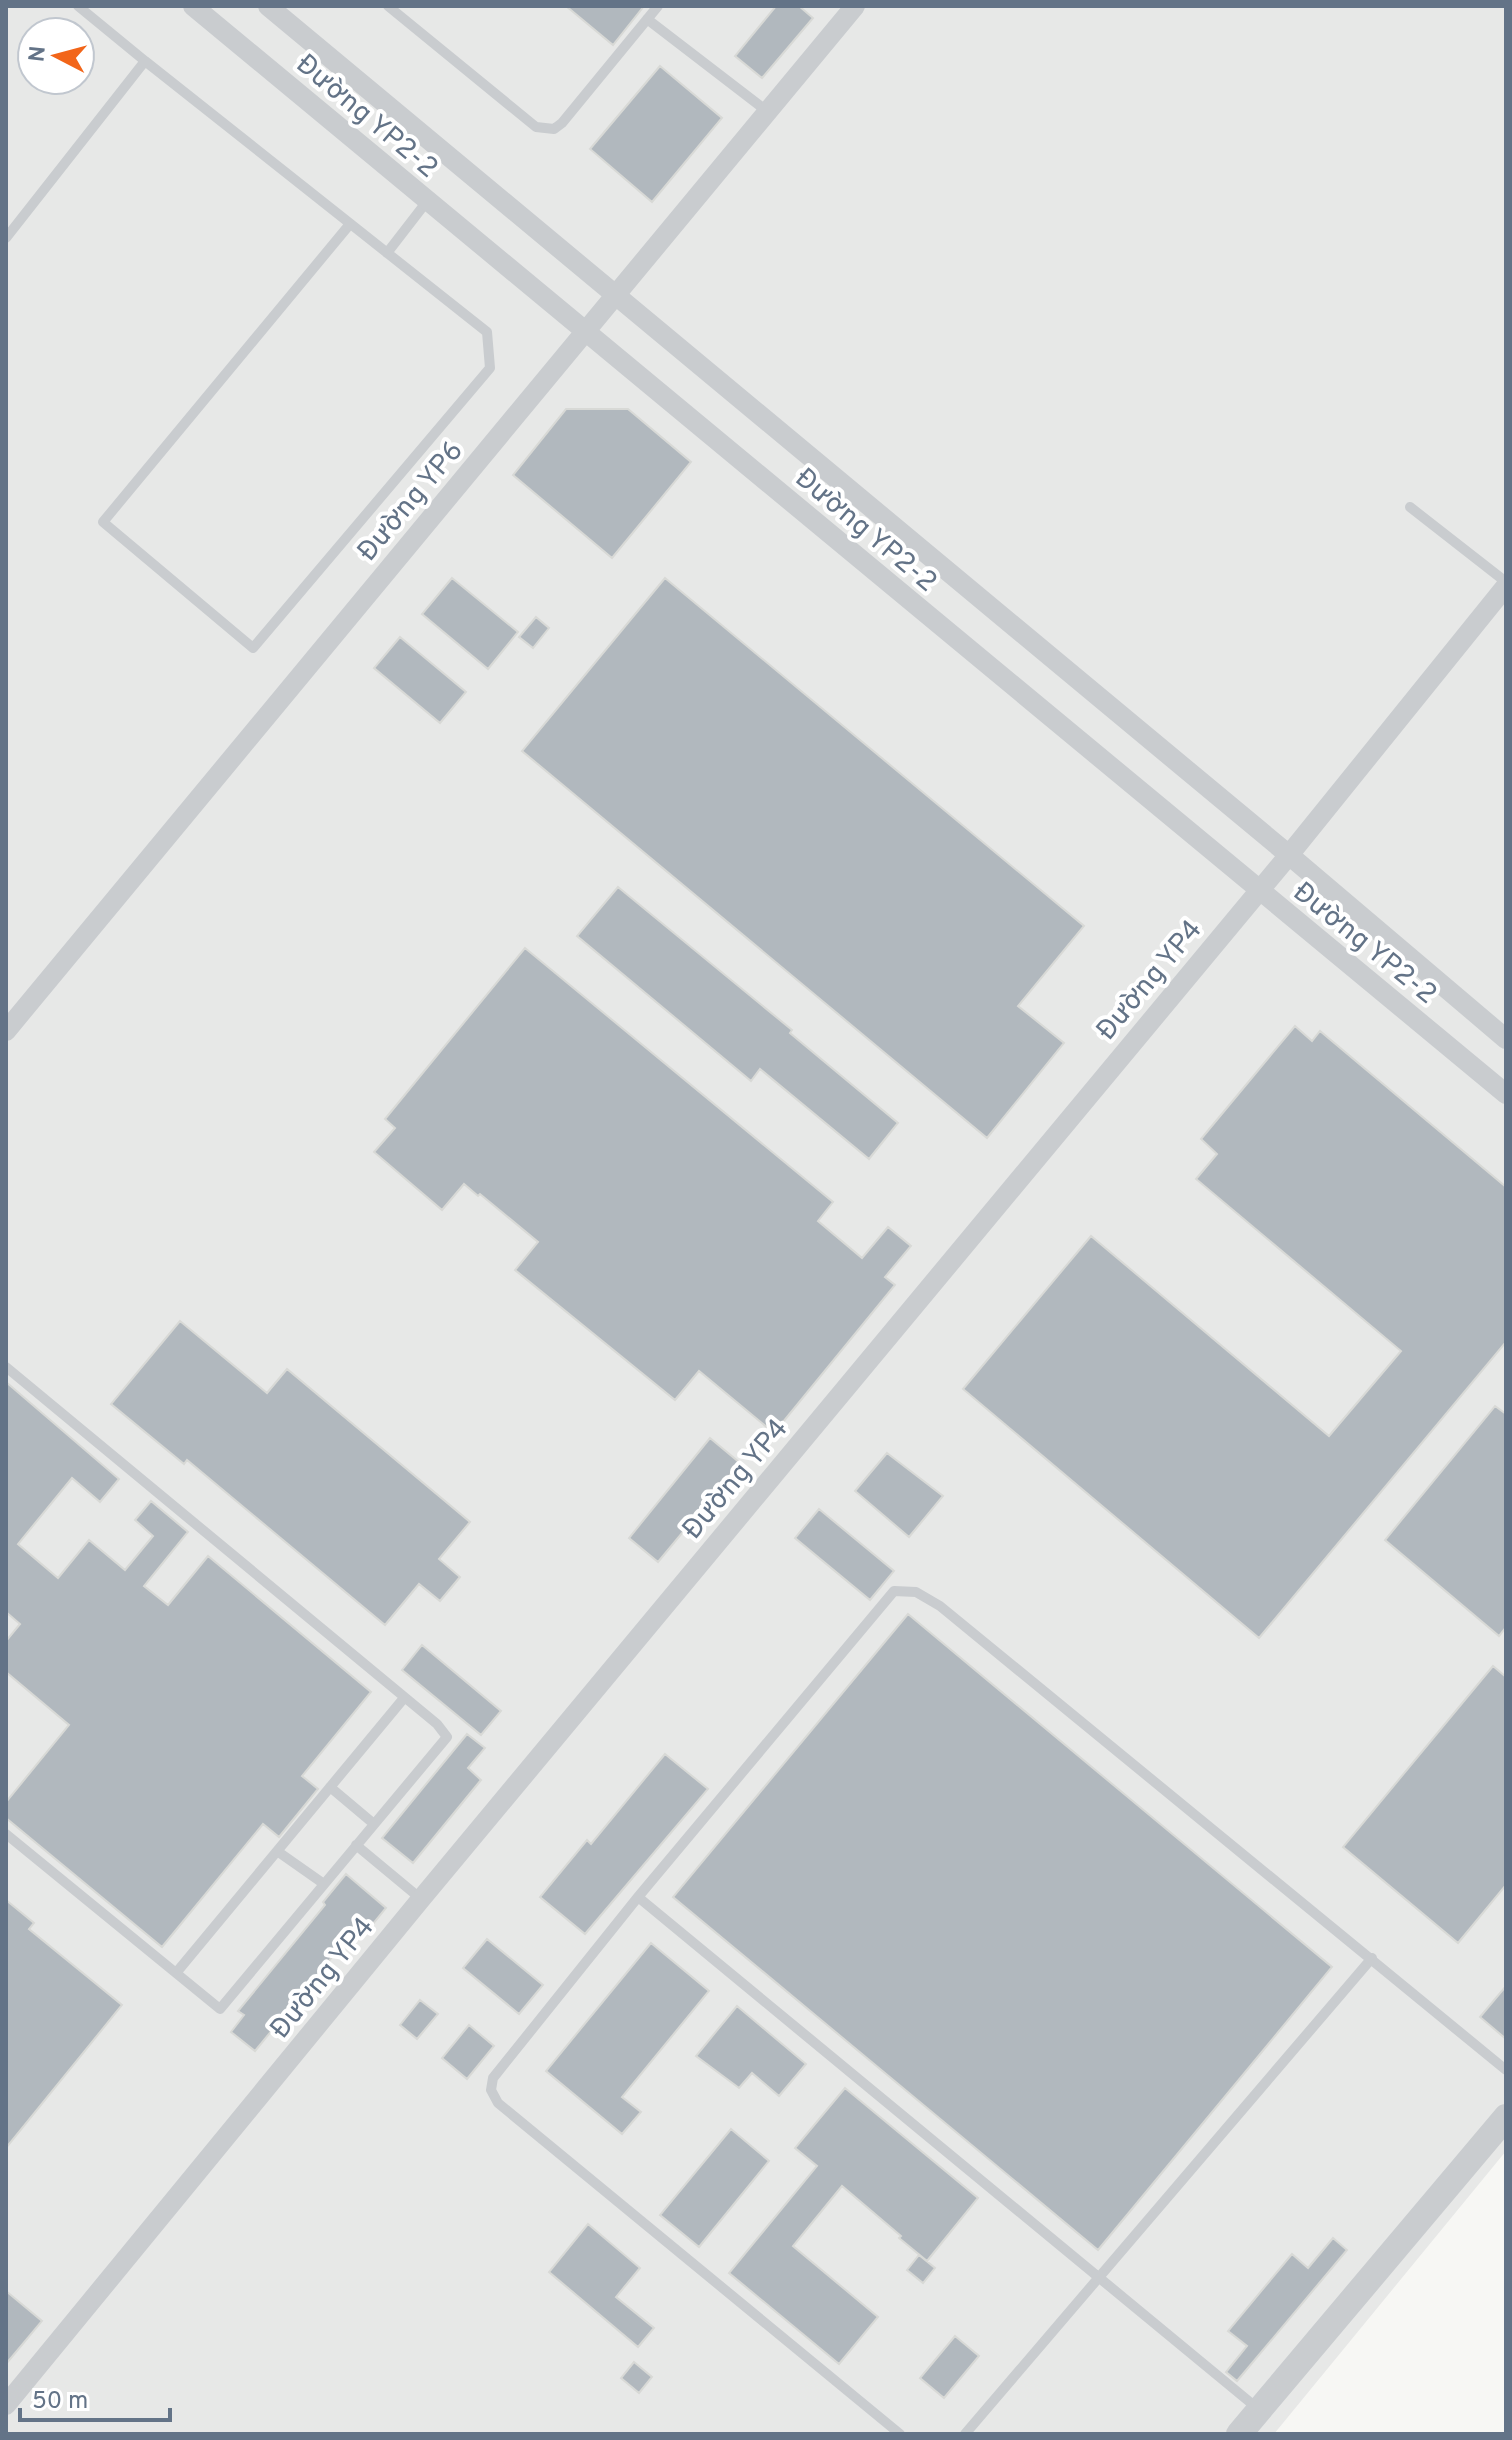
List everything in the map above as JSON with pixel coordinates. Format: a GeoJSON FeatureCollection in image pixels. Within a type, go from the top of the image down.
{"type":"FeatureCollection","features":[{"type":"Feature","properties":{"kind":"street","name":"Đường YP2-2"},"geometry":{"type":"LineString","coordinates":[[193,6],[1506,1094]]}},
{"type":"Feature","properties":{"kind":"street","name":"Đường YP2-2"},"geometry":{"type":"LineString","coordinates":[[268,6],[1506,1039]]}},
{"type":"Feature","properties":{"kind":"street","name":"Đường YP6"},"geometry":{"type":"LineString","coordinates":[[6,1031],[855,6]]}},
{"type":"Feature","properties":{"kind":"street","name":"Đường YP4"},"geometry":{"type":"LineString","coordinates":[[6,2405],[421,1899],[1289,855],[1506,584]]}},
{"type":"Feature","properties":{"kind":"street"},"geometry":{"type":"LineString","coordinates":[[1239,2434],[1506,2117]]}},
{"type":"Feature","properties":{"kind":"lane"},"geometry":{"type":"LineString","coordinates":[[78,6],[487,332],[490,368],[253,648],[103,522],[350,224]]}},
{"type":"Feature","properties":{"kind":"lane"},"geometry":{"type":"LineString","coordinates":[[388,6],[536,127],[554,129],[658,6]]}},
{"type":"Feature","properties":{"kind":"lane"},"geometry":{"type":"LineString","coordinates":[[647,19],[768,112]]}},
{"type":"Feature","properties":{"kind":"lane"},"geometry":{"type":"LineString","coordinates":[[6,238],[145,61]]}},
{"type":"Feature","properties":{"kind":"lane"},"geometry":{"type":"LineString","coordinates":[[387,253],[428,200]]}},
{"type":"Feature","properties":{"kind":"lane"},"geometry":{"type":"LineString","coordinates":[[1410,507],[1506,584]]}},
{"type":"Feature","properties":{"kind":"lane"},"geometry":{"type":"LineString","coordinates":[[6,1367],[437,1724],[447,1737],[220,2009],[6,1834]]}},
{"type":"Feature","properties":{"kind":"lane"},"geometry":{"type":"LineString","coordinates":[[900,2434],[498,2103],[491,2090],[493,2078],[638,1897],[894,1591],[916,1592],[940,1606],[1506,2070]]}},
{"type":"Feature","properties":{"kind":"lane"},"geometry":{"type":"LineString","coordinates":[[176,1973],[404,1698]]}},
{"type":"Feature","properties":{"kind":"lane"},"geometry":{"type":"LineString","coordinates":[[330,1787],[374,1824]]}},
{"type":"Feature","properties":{"kind":"lane"},"geometry":{"type":"LineString","coordinates":[[356,1845],[421,1899]]}},
{"type":"Feature","properties":{"kind":"lane"},"geometry":{"type":"LineString","coordinates":[[277,1851],[324,1884]]}},
{"type":"Feature","properties":{"kind":"lane"},"geometry":{"type":"LineString","coordinates":[[638,1897],[1259,2410]]}},
{"type":"Feature","properties":{"kind":"lane"},"geometry":{"type":"LineString","coordinates":[[965,2434],[1372,1958]]}},
{"type":"Feature","properties":{"kind":"shaded area"},"geometry":{"type":"Polygon","coordinates":[[[6,6],[1506,6],[1506,2151],[1274,2434],[6,2434],[6,6]]]}},
{"type":"Feature","properties":{"kind":"building"},"geometry":{"type":"Polygon","coordinates":[[[566,6],[644,6],[613,45],[566,6]]]}},
{"type":"Feature","properties":{"kind":"building"},"geometry":{"type":"Polygon","coordinates":[[[776,6],[799,6],[813,18],[762,78],[735,56],[776,6]]]}},
{"type":"Feature","properties":{"kind":"building"},"geometry":{"type":"Polygon","coordinates":[[[660,66],[722,118],[652,202],[590,149],[660,66]]]}},
{"type":"Feature","properties":{"kind":"building"},"geometry":{"type":"Polygon","coordinates":[[[566,409],[628,409],[691,462],[612,558],[513,475],[566,409]]]}},
{"type":"Feature","properties":{"kind":"building"},"geometry":{"type":"Polygon","coordinates":[[[452,578],[518,632],[488,669],[422,614],[452,578]]]}},
{"type":"Feature","properties":{"kind":"building"},"geometry":{"type":"Polygon","coordinates":[[[665,578],[1084,926],[1018,1006],[1064,1043],[987,1138],[522,751],[665,578]]]}},
{"type":"Feature","properties":{"kind":"building"},"geometry":{"type":"Polygon","coordinates":[[[536,617],[549,628],[533,648],[519,637],[536,617]]]}},
{"type":"Feature","properties":{"kind":"building"},"geometry":{"type":"Polygon","coordinates":[[[400,637],[466,692],[440,723],[374,668],[400,637]]]}},
{"type":"Feature","properties":{"kind":"building"},"geometry":{"type":"Polygon","coordinates":[[[618,887],[792,1030],[790,1033],[898,1123],[869,1159],[760,1069],[751,1081],[577,936],[618,887]]]}},
{"type":"Feature","properties":{"kind":"building"},"geometry":{"type":"Polygon","coordinates":[[[525,948],[833,1202],[818,1221],[862,1258],[888,1227],[911,1246],[885,1277],[895,1285],[774,1433],[699,1371],[675,1400],[515,1270],[538,1242],[480,1194],[478,1196],[464,1184],[442,1210],[374,1152],[395,1128],[385,1119],[525,948]]]}},
{"type":"Feature","properties":{"kind":"building"},"geometry":{"type":"Polygon","coordinates":[[[1295,1026],[1312,1041],[1320,1031],[1506,1187],[1506,1342],[1259,1638],[963,1389],[1091,1236],[1329,1436],[1401,1351],[1196,1179],[1217,1154],[1201,1139],[1295,1026]]]}},
{"type":"Feature","properties":{"kind":"building"},"geometry":{"type":"Polygon","coordinates":[[[180,1321],[267,1393],[287,1369],[470,1522],[439,1559],[460,1577],[440,1601],[419,1584],[385,1625],[187,1460],[184,1464],[111,1404],[180,1321]]]}},
{"type":"Feature","properties":{"kind":"building"},"geometry":{"type":"Polygon","coordinates":[[[6,1382],[119,1479],[100,1502],[72,1478],[18,1544],[58,1578],[89,1540],[125,1570],[153,1536],[135,1520],[151,1501],[188,1532],[144,1586],[168,1605],[208,1556],[371,1692],[302,1776],[318,1789],[279,1837],[263,1824],[162,1947],[6,1818],[6,1802],[69,1725],[6,1672],[6,1641],[20,1624],[6,1612],[6,1382]]]}},
{"type":"Feature","properties":{"kind":"building"},"geometry":{"type":"Polygon","coordinates":[[[1495,1406],[1506,1414],[1506,1627],[1499,1636],[1385,1540],[1495,1406]]]}},
{"type":"Feature","properties":{"kind":"building"},"geometry":{"type":"Polygon","coordinates":[[[710,1438],[740,1463],[658,1562],[629,1538],[710,1438]]]}},
{"type":"Feature","properties":{"kind":"building"},"geometry":{"type":"Polygon","coordinates":[[[887,1453],[943,1496],[909,1537],[855,1491],[887,1453]]]}},
{"type":"Feature","properties":{"kind":"building"},"geometry":{"type":"Polygon","coordinates":[[[819,1509],[894,1571],[870,1600],[795,1538],[819,1509]]]}},
{"type":"Feature","properties":{"kind":"building"},"geometry":{"type":"Polygon","coordinates":[[[908,1614],[1332,1967],[1098,2250],[673,1897],[908,1614]]]}},
{"type":"Feature","properties":{"kind":"building"},"geometry":{"type":"Polygon","coordinates":[[[422,1645],[501,1711],[481,1735],[402,1670],[422,1645]]]}},
{"type":"Feature","properties":{"kind":"building"},"geometry":{"type":"Polygon","coordinates":[[[1493,1666],[1506,1677],[1506,1885],[1458,1943],[1343,1847],[1493,1666]]]}},
{"type":"Feature","properties":{"kind":"building"},"geometry":{"type":"Polygon","coordinates":[[[467,1734],[485,1748],[468,1768],[481,1780],[413,1863],[382,1838],[467,1734]]]}},
{"type":"Feature","properties":{"kind":"building"},"geometry":{"type":"Polygon","coordinates":[[[665,1754],[708,1789],[585,1934],[540,1897],[587,1840],[591,1844],[665,1754]]]}},
{"type":"Feature","properties":{"kind":"building"},"geometry":{"type":"Polygon","coordinates":[[[346,1874],[386,1908],[363,1936],[355,1929],[255,2051],[231,2032],[244,2015],[238,2011],[325,1905],[323,1902],[346,1874]]]}},
{"type":"Feature","properties":{"kind":"building"},"geometry":{"type":"Polygon","coordinates":[[[6,1900],[34,1923],[29,1929],[122,2005],[6,2148],[6,1900]]]}},
{"type":"Feature","properties":{"kind":"building"},"geometry":{"type":"Polygon","coordinates":[[[487,1939],[543,1985],[519,2014],[463,1968],[487,1939]]]}},
{"type":"Feature","properties":{"kind":"building"},"geometry":{"type":"Polygon","coordinates":[[[651,1943],[709,1991],[622,2097],[641,2112],[622,2134],[546,2071],[651,1943]]]}},
{"type":"Feature","properties":{"kind":"building"},"geometry":{"type":"Polygon","coordinates":[[[1506,1986],[1506,2039],[1480,2017],[1506,1986]]]}},
{"type":"Feature","properties":{"kind":"building"},"geometry":{"type":"Polygon","coordinates":[[[420,2000],[438,2014],[417,2039],[400,2025],[420,2000]]]}},
{"type":"Feature","properties":{"kind":"building"},"geometry":{"type":"Polygon","coordinates":[[[737,2006],[806,2064],[779,2096],[752,2073],[739,2088],[696,2056],[737,2006]]]}},
{"type":"Feature","properties":{"kind":"building"},"geometry":{"type":"Polygon","coordinates":[[[469,2025],[494,2046],[467,2079],[442,2058],[469,2025]]]}},
{"type":"Feature","properties":{"kind":"building"},"geometry":{"type":"Polygon","coordinates":[[[845,2088],[978,2198],[927,2261],[842,2186],[793,2246],[878,2317],[839,2364],[729,2273],[817,2166],[795,2148],[845,2088]]]}},
{"type":"Feature","properties":{"kind":"building"},"geometry":{"type":"Polygon","coordinates":[[[731,2129],[769,2161],[699,2247],[660,2215],[731,2129]]]}},
{"type":"Feature","properties":{"kind":"building"},"geometry":{"type":"Polygon","coordinates":[[[588,2224],[640,2268],[616,2297],[654,2328],[638,2347],[549,2272],[588,2224]]]}},
{"type":"Feature","properties":{"kind":"building"},"geometry":{"type":"Polygon","coordinates":[[[1333,2238],[1347,2250],[1237,2381],[1226,2372],[1247,2346],[1228,2331],[1292,2254],[1308,2268],[1333,2238]]]}},
{"type":"Feature","properties":{"kind":"building"},"geometry":{"type":"Polygon","coordinates":[[[919,2255],[935,2268],[923,2283],[907,2270],[919,2255]]]}},
{"type":"Feature","properties":{"kind":"building"},"geometry":{"type":"Polygon","coordinates":[[[6,2291],[42,2321],[6,2364],[6,2291]]]}},
{"type":"Feature","properties":{"kind":"building"},"geometry":{"type":"Polygon","coordinates":[[[955,2336],[979,2356],[944,2398],[920,2378],[955,2336]]]}},
{"type":"Feature","properties":{"kind":"building"},"geometry":{"type":"Polygon","coordinates":[[[634,2362],[652,2377],[639,2393],[621,2378],[634,2362]]]}}]}
